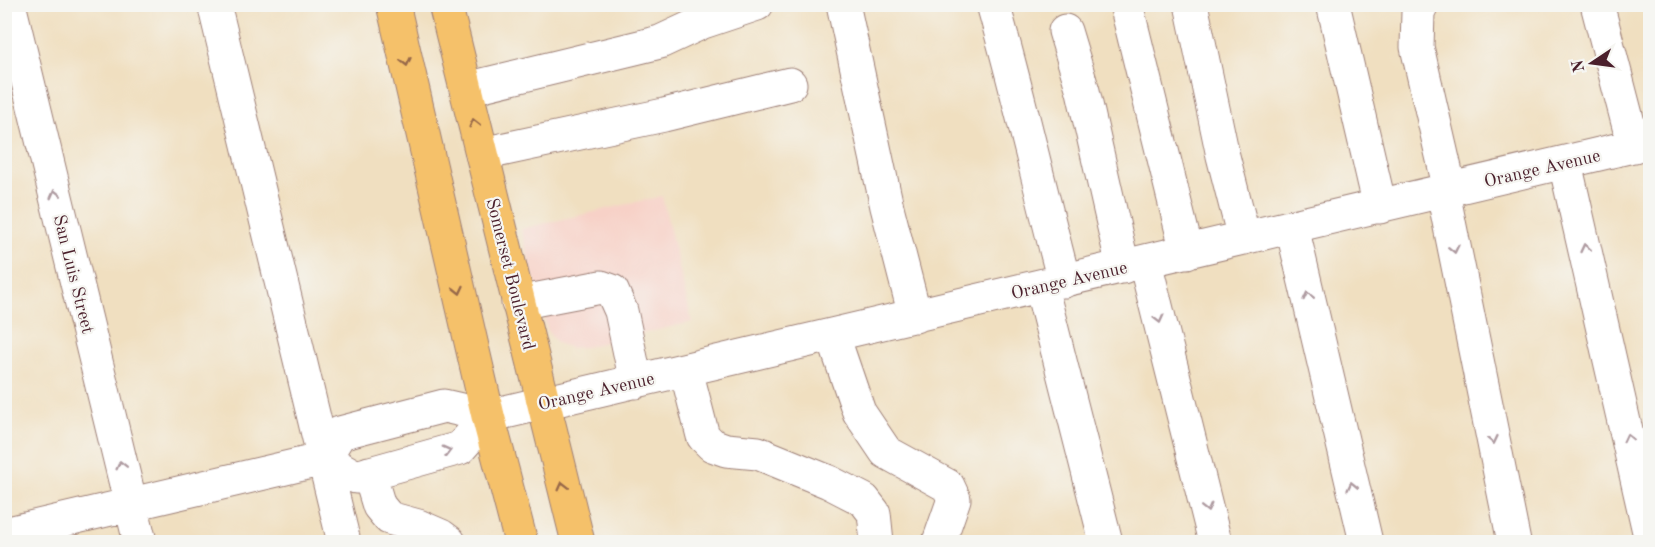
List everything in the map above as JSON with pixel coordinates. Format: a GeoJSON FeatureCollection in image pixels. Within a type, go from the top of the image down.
{"type":"FeatureCollection","features":[{"type":"Feature","properties":{"kind":"main road"},"geometry":{"type":"LineString","coordinates":[[393,4],[488,416],[521,543]]}},
{"type":"Feature","properties":{"kind":"main road","name":"Somerset Boulevard"},"geometry":{"type":"LineString","coordinates":[[445,4],[578,543]]}},
{"type":"Feature","properties":{"kind":"street","name":"San Luis Street"},"geometry":{"type":"LineString","coordinates":[[9,4],[140,543]]}},
{"type":"Feature","properties":{"kind":"street"},"geometry":{"type":"LineString","coordinates":[[214,4],[344,543]]}},
{"type":"Feature","properties":{"kind":"street"},"geometry":{"type":"LineString","coordinates":[[463,78],[660,42],[703,22],[756,4]]}},
{"type":"Feature","properties":{"kind":"street"},"geometry":{"type":"LineString","coordinates":[[843,4],[887,207],[915,316]]}},
{"type":"Feature","properties":{"kind":"street"},"geometry":{"type":"LineString","coordinates":[[993,4],[1013,73],[1035,172],[1053,284],[1106,543]]}},
{"type":"Feature","properties":{"kind":"street"},"geometry":{"type":"LineString","coordinates":[[1126,4],[1187,252]]}},
{"type":"Feature","properties":{"kind":"street"},"geometry":{"type":"LineString","coordinates":[[1191,4],[1223,156],[1244,238]]}},
{"type":"Feature","properties":{"kind":"street"},"geometry":{"type":"LineString","coordinates":[[1333,4],[1380,207]]}},
{"type":"Feature","properties":{"kind":"street"},"geometry":{"type":"LineString","coordinates":[[1422,4],[1418,12],[1417,47],[1514,543]]}},
{"type":"Feature","properties":{"kind":"street"},"geometry":{"type":"LineString","coordinates":[[1597,4],[1642,144]]}},
{"type":"Feature","properties":{"kind":"street"},"geometry":{"type":"LineString","coordinates":[[1065,31],[1215,543]]}},
{"type":"Feature","properties":{"kind":"street"},"geometry":{"type":"LineString","coordinates":[[463,78],[484,63],[586,36]]}},
{"type":"Feature","properties":{"kind":"street"},"geometry":{"type":"LineString","coordinates":[[482,154],[664,115],[790,84]]}},
{"type":"Feature","properties":{"kind":"street","name":"Orange Avenue"},"geometry":{"type":"LineString","coordinates":[[324,459],[340,433],[444,406],[488,416],[1642,144]]}},
{"type":"Feature","properties":{"kind":"street"},"geometry":{"type":"LineString","coordinates":[[1565,163],[1650,536]]}},
{"type":"Feature","properties":{"kind":"street"},"geometry":{"type":"LineString","coordinates":[[1292,227],[1366,543]]}},
{"type":"Feature","properties":{"kind":"street"},"geometry":{"type":"LineString","coordinates":[[518,303],[601,287],[612,291],[621,311],[636,382]]}},
{"type":"Feature","properties":{"kind":"street"},"geometry":{"type":"LineString","coordinates":[[833,336],[859,412],[886,452],[948,486],[954,499],[939,543]]}},
{"type":"Feature","properties":{"kind":"street"},"geometry":{"type":"LineString","coordinates":[[686,370],[704,436],[712,445],[726,450],[758,453],[829,482],[864,500],[874,513],[877,543]]}},
{"type":"Feature","properties":{"kind":"street"},"geometry":{"type":"LineString","coordinates":[[4,534],[324,459],[356,477],[460,448],[488,416]]}},
{"type":"Feature","properties":{"kind":"street"},"geometry":{"type":"LineString","coordinates":[[369,473],[379,506],[389,518],[418,526],[441,536],[449,543]]}},
{"type":"Feature","properties":{"kind":"shaded area"},"geometry":{"type":"Polygon","coordinates":[[[662,196],[692,322],[585,347],[570,348],[557,343],[548,332],[521,229],[662,196]]]}}]}
